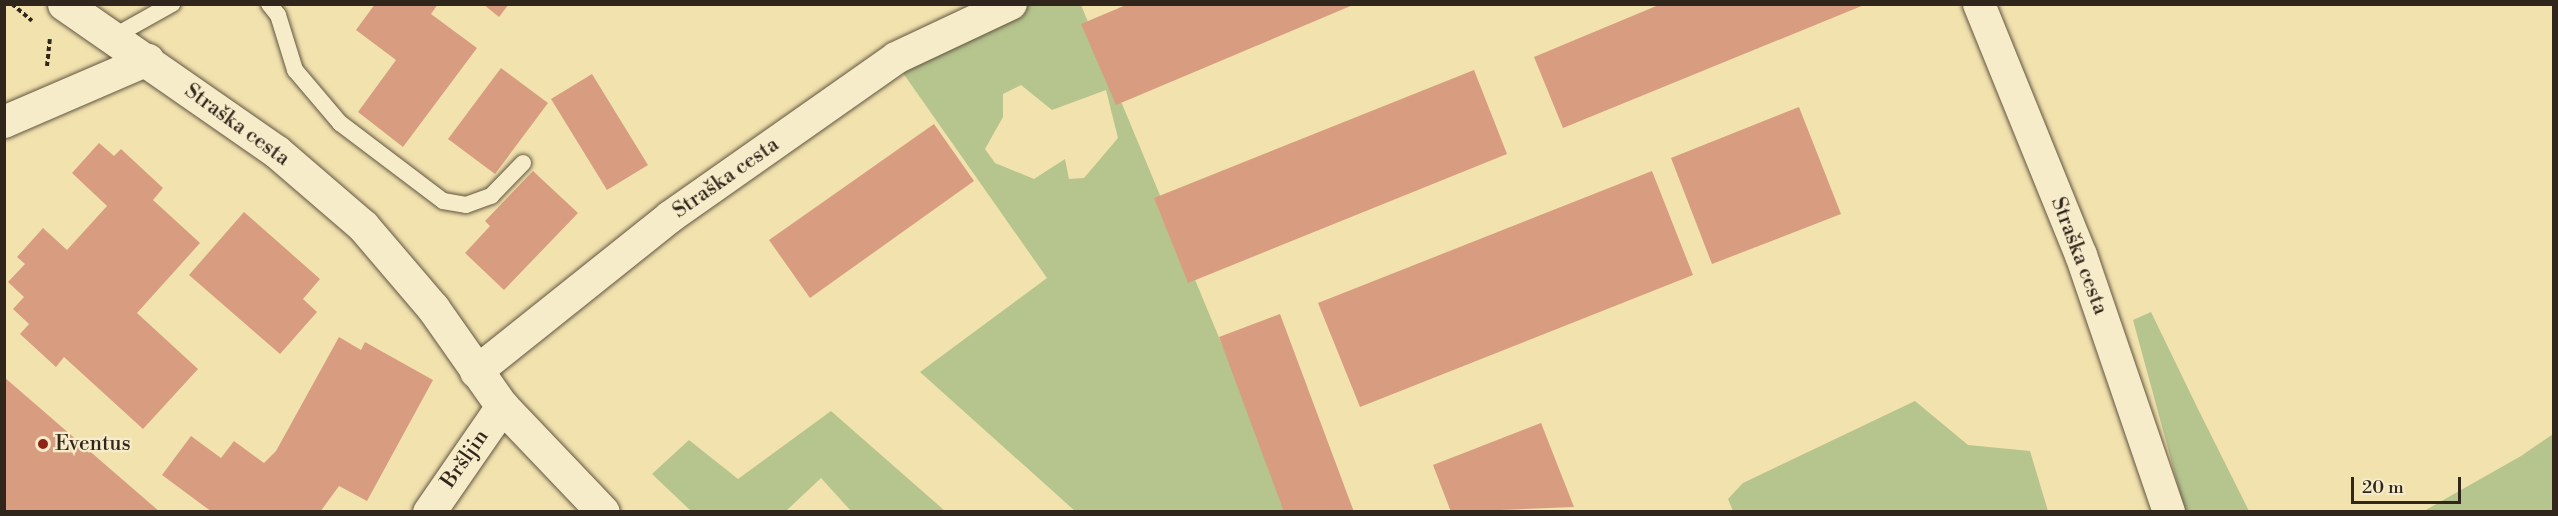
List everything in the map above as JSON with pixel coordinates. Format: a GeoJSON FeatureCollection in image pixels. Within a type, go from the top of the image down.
{"type":"FeatureCollection","features":[{"type":"Feature","properties":{"kind":"street","name":"Straška cesta"},"geometry":{"type":"LineString","coordinates":[[1979,4],[2081,255],[2169,512]]}},
{"type":"Feature","properties":{"kind":"street","name":"Straška cesta"},"geometry":{"type":"LineString","coordinates":[[68,7],[148,60],[277,152],[363,226],[433,308],[502,406],[603,512]]}},
{"type":"Feature","properties":{"kind":"street","name":"Straška cesta"},"geometry":{"type":"LineString","coordinates":[[476,372],[670,217],[896,58],[998,7]]}},
{"type":"Feature","properties":{"kind":"street"},"geometry":{"type":"LineString","coordinates":[[4,122],[148,60]]}},
{"type":"Feature","properties":{"kind":"street","name":"Bršljin"},"geometry":{"type":"LineString","coordinates":[[429,512],[502,406]]}},
{"type":"Feature","properties":{"kind":"lane"},"geometry":{"type":"LineString","coordinates":[[113,37],[172,4]]}},
{"type":"Feature","properties":{"kind":"lane"},"geometry":{"type":"LineString","coordinates":[[269,4],[278,15],[295,70],[340,123],[443,201],[466,205],[491,196],[523,163]]}},
{"type":"Feature","properties":{"kind":"green space"},"geometry":{"type":"Polygon","coordinates":[[[1021,5],[1081,5],[1291,511],[1075,511],[920,372],[1047,278],[903,73],[1021,5]],[[1021,85],[1003,94],[1003,117],[985,149],[995,163],[1034,179],[1065,159],[1069,179],[1084,178],[1118,138],[1106,90],[1052,110],[1021,85]]]}},
{"type":"Feature","properties":{"kind":"green space"},"geometry":{"type":"Polygon","coordinates":[[[2151,312],[2249,511],[2185,511],[2133,320],[2151,312]]]}},
{"type":"Feature","properties":{"kind":"green space"},"geometry":{"type":"Polygon","coordinates":[[[1915,401],[1968,445],[2030,451],[2048,511],[1733,511],[1728,499],[1743,483],[1915,401]]]}},
{"type":"Feature","properties":{"kind":"green space"},"geometry":{"type":"Polygon","coordinates":[[[831,411],[945,511],[851,511],[821,478],[786,511],[691,511],[652,474],[689,440],[738,479],[831,411]]]}},
{"type":"Feature","properties":{"kind":"green space"},"geometry":{"type":"Polygon","coordinates":[[[2553,434],[2553,511],[2424,511],[2521,456],[2553,434]]]}},
{"type":"Feature","properties":{"kind":"building"},"geometry":{"type":"Polygon","coordinates":[[[375,4],[438,4],[431,14],[477,48],[403,147],[358,112],[396,60],[356,30],[375,4]]]}},
{"type":"Feature","properties":{"kind":"building"},"geometry":{"type":"Polygon","coordinates":[[[483,4],[509,4],[499,17],[483,4]]]}},
{"type":"Feature","properties":{"kind":"building"},"geometry":{"type":"Polygon","coordinates":[[[1661,4],[1864,5],[1563,128],[1534,57],[1661,4]]]}},
{"type":"Feature","properties":{"kind":"building"},"geometry":{"type":"Polygon","coordinates":[[[1126,5],[1353,5],[1116,105],[1081,24],[1126,5]]]}},
{"type":"Feature","properties":{"kind":"building"},"geometry":{"type":"Polygon","coordinates":[[[501,68],[548,103],[495,174],[448,139],[501,68]]]}},
{"type":"Feature","properties":{"kind":"building"},"geometry":{"type":"Polygon","coordinates":[[[1474,70],[1507,154],[1188,283],[1154,198],[1474,70]]]}},
{"type":"Feature","properties":{"kind":"building"},"geometry":{"type":"Polygon","coordinates":[[[592,74],[648,165],[607,190],[551,99],[592,74]]]}},
{"type":"Feature","properties":{"kind":"building"},"geometry":{"type":"Polygon","coordinates":[[[1799,107],[1841,214],[1712,264],[1671,158],[1799,107]]]}},
{"type":"Feature","properties":{"kind":"building"},"geometry":{"type":"Polygon","coordinates":[[[934,124],[974,181],[810,298],[769,240],[934,124]]]}},
{"type":"Feature","properties":{"kind":"building"},"geometry":{"type":"Polygon","coordinates":[[[99,143],[114,156],[121,149],[163,188],[153,200],[200,243],[137,313],[198,369],[143,429],[64,357],[56,367],[20,334],[29,324],[13,309],[24,297],[8,282],[25,264],[17,257],[43,228],[67,250],[107,206],[72,173],[99,143]]]}},
{"type":"Feature","properties":{"kind":"building"},"geometry":{"type":"Polygon","coordinates":[[[533,171],[578,213],[504,290],[465,253],[490,226],[485,221],[533,171]]]}},
{"type":"Feature","properties":{"kind":"building"},"geometry":{"type":"Polygon","coordinates":[[[1652,171],[1693,275],[1360,407],[1318,303],[1652,171]]]}},
{"type":"Feature","properties":{"kind":"building"},"geometry":{"type":"Polygon","coordinates":[[[244,212],[320,279],[303,299],[317,312],[280,354],[189,275],[244,212]]]}},
{"type":"Feature","properties":{"kind":"building"},"geometry":{"type":"Polygon","coordinates":[[[1280,314],[1354,512],[1284,512],[1219,337],[1280,314]]]}},
{"type":"Feature","properties":{"kind":"building"},"geometry":{"type":"Polygon","coordinates":[[[339,337],[361,350],[365,342],[433,380],[367,501],[339,486],[320,512],[212,512],[162,475],[191,436],[221,458],[234,441],[264,463],[276,451],[339,337]]]}},
{"type":"Feature","properties":{"kind":"building","name":"Eventus"},"geometry":{"type":"Polygon","coordinates":[[[4,377],[160,512],[4,512],[4,377]]]}},
{"type":"Feature","properties":{"kind":"building"},"geometry":{"type":"Polygon","coordinates":[[[1541,423],[1574,507],[1451,512],[1433,465],[1541,423]]]}},
{"type":"Feature","properties":{"kind":"place","name":"Eventus"},"geometry":{"type":"Point","coordinates":[43,444]}}]}
